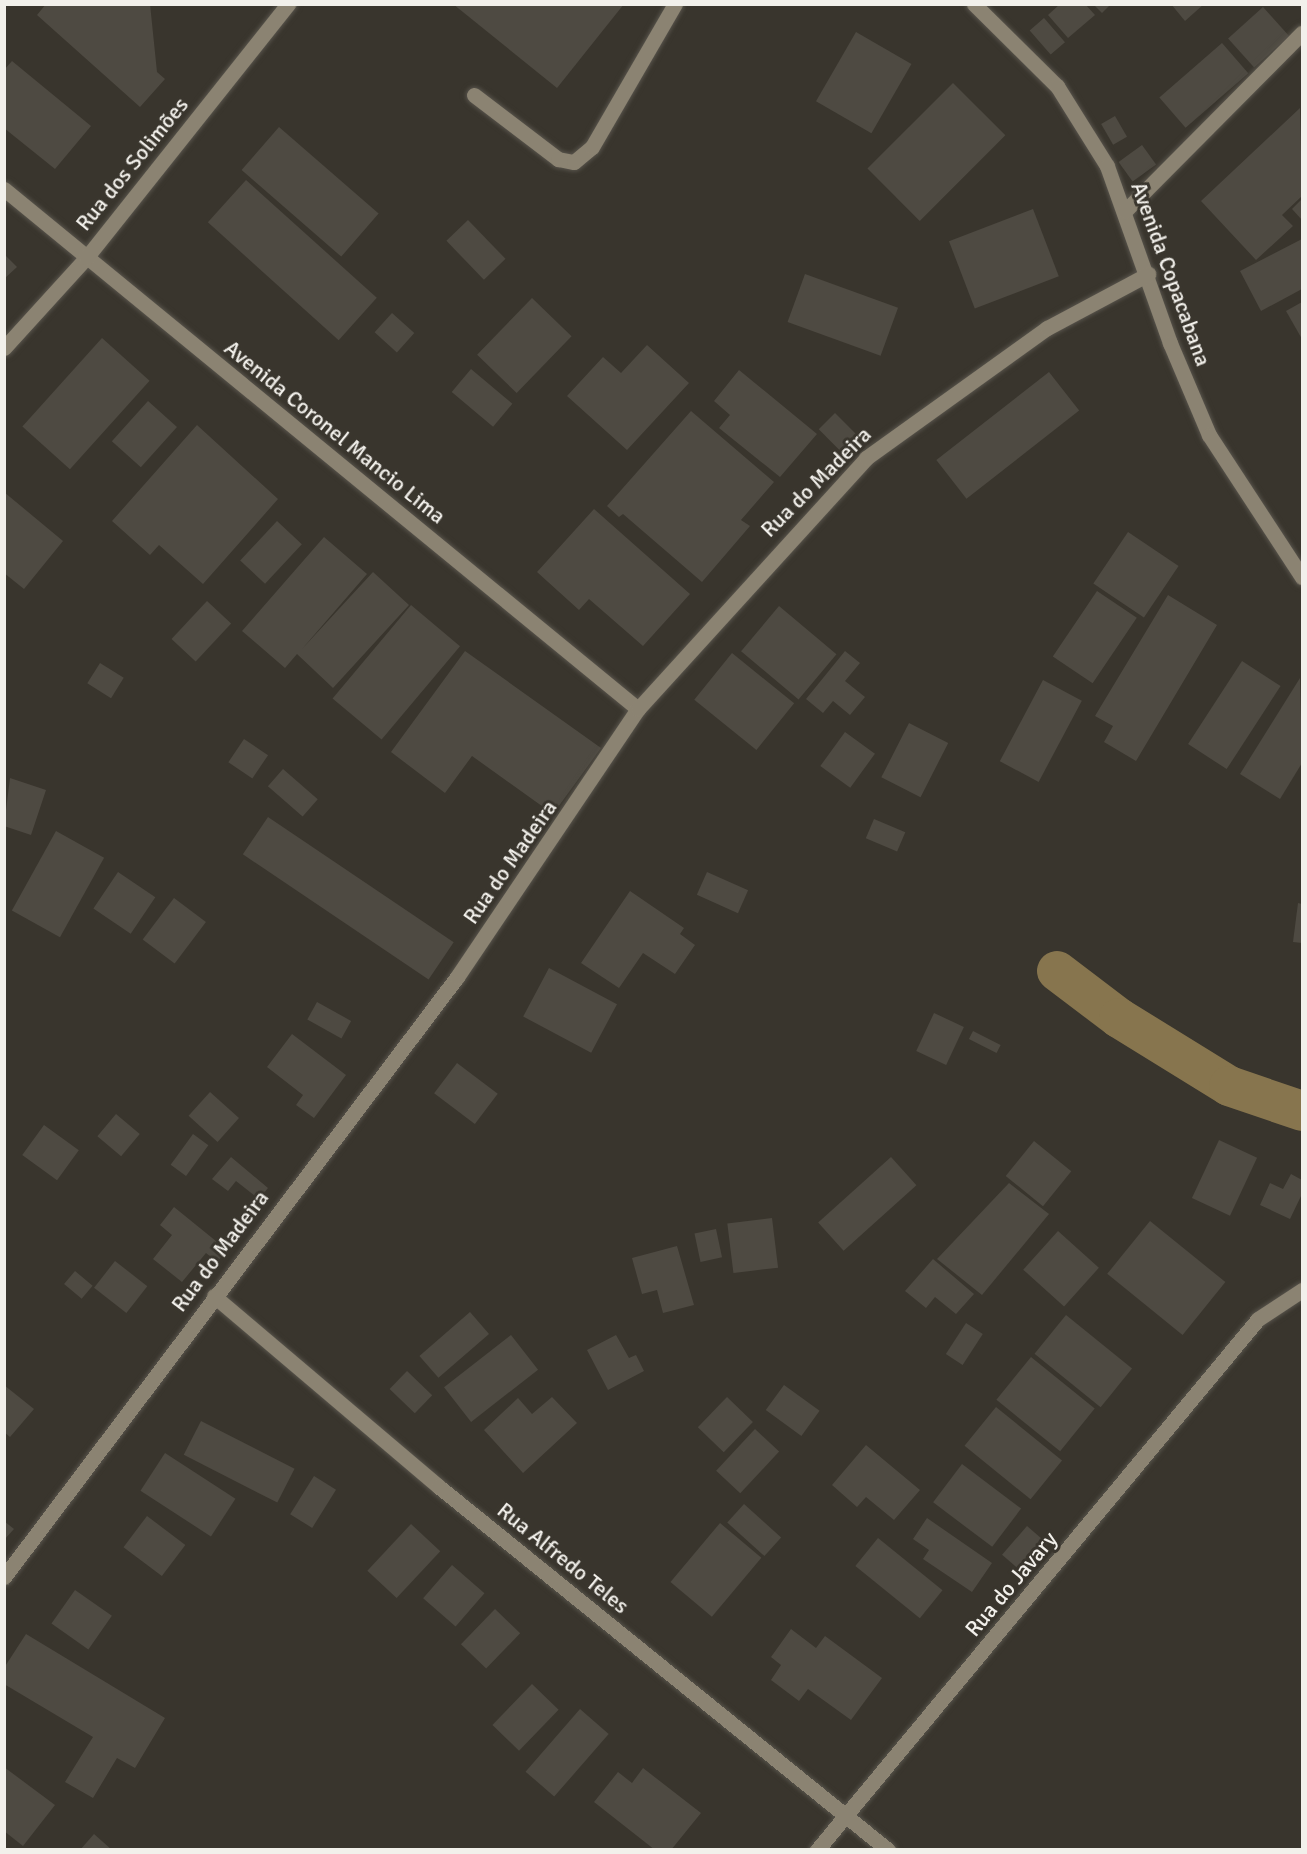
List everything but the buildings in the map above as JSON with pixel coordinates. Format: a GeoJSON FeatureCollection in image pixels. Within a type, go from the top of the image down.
{"type":"FeatureCollection","features":[{"type":"Feature","properties":{"kind":"street","name":"Rua dos Solimões"},"geometry":{"type":"LineString","coordinates":[[4,348],[86,258],[288,4]]}},
{"type":"Feature","properties":{"kind":"street"},"geometry":{"type":"LineString","coordinates":[[474,95],[558,159],[574,162],[592,147],[675,4]]}},
{"type":"Feature","properties":{"kind":"street","name":"Avenida Copacabana"},"geometry":{"type":"LineString","coordinates":[[974,4],[1057,86],[1107,166],[1148,274],[1170,343],[1209,435],[1302,577]]}},
{"type":"Feature","properties":{"kind":"street"},"geometry":{"type":"LineString","coordinates":[[1125,211],[1302,33]]}},
{"type":"Feature","properties":{"kind":"street","name":"Avenida Coronel Mancio Lima"},"geometry":{"type":"LineString","coordinates":[[4,189],[638,709]]}},
{"type":"Feature","properties":{"kind":"street","name":"Rua do Madeira"},"geometry":{"type":"LineString","coordinates":[[4,1577],[457,977],[638,709],[866,458],[1047,328],[1148,274]]}},
{"type":"Feature","properties":{"kind":"street","name":"Rua do Javary"},"geometry":{"type":"LineString","coordinates":[[818,1850],[1258,1319],[1302,1290]]}},
{"type":"Feature","properties":{"kind":"street","name":"Rua Alfredo Teles"},"geometry":{"type":"LineString","coordinates":[[214,1296],[438,1486],[888,1850]]}},
{"type":"Feature","properties":{"kind":"waterway"},"geometry":{"type":"LineString","coordinates":[[1057,971],[1119,1018],[1229,1086],[1302,1111]]}}]}
